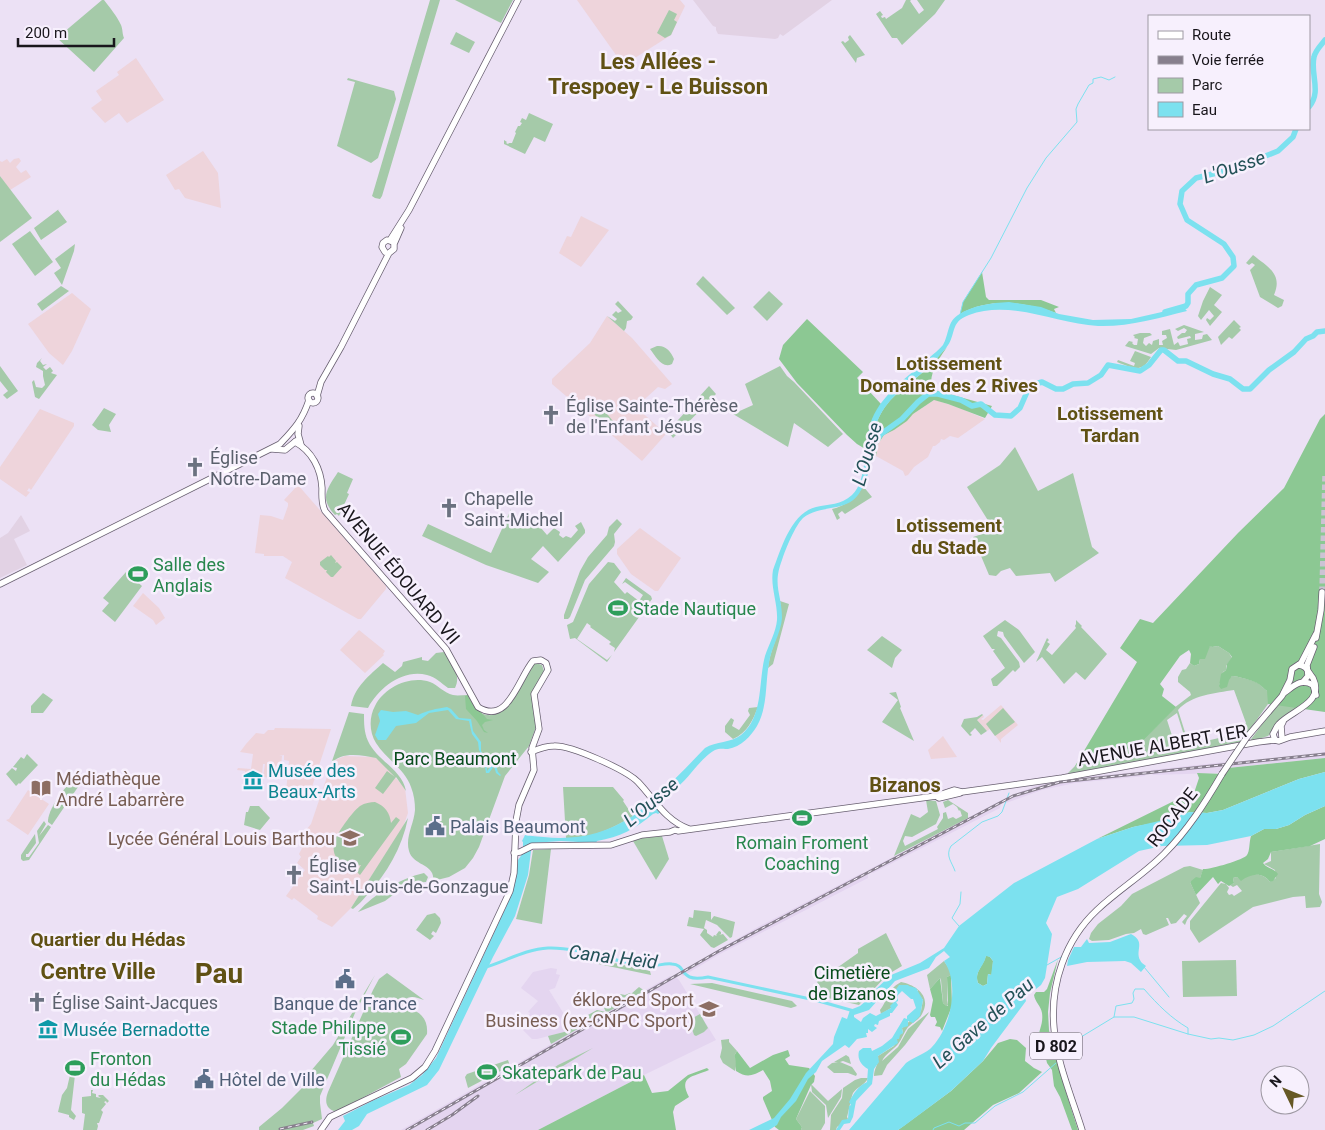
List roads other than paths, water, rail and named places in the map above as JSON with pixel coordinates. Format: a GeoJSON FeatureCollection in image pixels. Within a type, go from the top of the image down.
{"type":"FeatureCollection","features":[{"type":"Feature","properties":{"kind":"main road"},"geometry":{"type":"LineString","coordinates":[[280,446],[286,449],[297,438],[310,401],[317,400],[315,394],[387,252],[394,249],[392,242],[518,0]]}},
{"type":"Feature","properties":{"kind":"main road"},"geometry":{"type":"LineString","coordinates":[[387,252],[383,245],[385,241],[392,242]]}},
{"type":"Feature","properties":{"kind":"main road"},"geometry":{"type":"LineString","coordinates":[[0,584],[270,449],[297,438]]}},
{"type":"Feature","properties":{"kind":"main road","name":"AVENUE ÉDOUARD VII"},"geometry":{"type":"LineString","coordinates":[[297,438],[320,471],[323,507],[444,647],[478,707],[488,712],[499,710],[508,702],[531,663],[538,659],[545,662],[548,670],[534,694],[540,725],[534,743]]}},
{"type":"Feature","properties":{"kind":"main road"},"geometry":{"type":"LineString","coordinates":[[1301,682],[1307,678],[1308,661],[1321,610],[1322,592]]}},
{"type":"Feature","properties":{"kind":"main road"},"geometry":{"type":"LineString","coordinates":[[1316,634],[1299,665],[1292,669],[1291,677],[1294,681],[1313,685],[1317,697]]}},
{"type":"Feature","properties":{"kind":"main road"},"geometry":{"type":"LineString","coordinates":[[1278,735],[1284,720],[1312,704],[1317,697],[1319,688],[1304,666],[1299,665]]}},
{"type":"Feature","properties":{"kind":"main road","name":"D 802"},"geometry":{"type":"LineString","coordinates":[[1282,696],[1291,677]]}},
{"type":"Feature","properties":{"kind":"main road","name":"D 802"},"geometry":{"type":"LineString","coordinates":[[1282,696],[1301,682]]}},
{"type":"Feature","properties":{"kind":"main road","name":"ROCADE"},"geometry":{"type":"LineString","coordinates":[[1082,1130],[1056,1043],[1054,1028],[1055,988],[1071,944],[1081,928],[1096,911],[1152,865],[1179,837],[1207,799],[1247,737],[1282,696]]}},
{"type":"Feature","properties":{"kind":"main road","name":"AVENUE ALBERT 1ER"},"geometry":{"type":"LineString","coordinates":[[514,853],[532,846],[604,846],[642,835],[670,832],[678,828],[688,829],[936,796],[954,790],[962,792],[1070,777],[1258,742],[1278,735],[1290,736],[1325,731]]}},
{"type":"Feature","properties":{"kind":"main road"},"geometry":{"type":"LineString","coordinates":[[322,1130],[330,1117],[412,1078],[429,1062],[509,894],[513,879],[514,829],[517,814],[532,776],[533,763],[531,752],[534,743],[541,749]]}},
{"type":"Feature","properties":{"kind":"main road"},"geometry":{"type":"LineString","coordinates":[[531,752],[552,746],[567,747],[632,776],[678,828]]}},
{"type":"Feature","properties":{"kind":"main road"},"geometry":{"type":"LineString","coordinates":[[533,763],[541,749]]}},
{"type":"Feature","properties":{"kind":"water","name":"L'Ousse"},"geometry":{"type":"Polygon","coordinates":[[[1009,302],[1041,307],[1059,314],[1093,320],[1131,319],[1175,309],[1182,305],[1187,311],[1143,322],[1110,326],[1082,324],[1017,311],[1001,310],[969,315],[959,321],[946,348],[929,367],[887,404],[882,412],[874,431],[870,469],[855,499],[841,506],[810,514],[803,518],[794,532],[779,569],[778,583],[782,618],[770,657],[763,711],[752,734],[733,748],[717,749],[709,754],[661,803],[663,810],[658,814],[653,814],[627,832],[597,841],[596,843],[561,841],[532,843],[528,875],[515,916],[493,957],[439,1070],[427,1085],[367,1114],[359,1126],[352,1130],[338,1130],[345,1121],[343,1116],[409,1085],[422,1075],[436,1058],[506,907],[516,876],[518,860],[523,853],[522,841],[525,835],[568,838],[594,834],[620,824],[655,798],[705,748],[737,738],[748,727],[757,709],[765,656],[774,634],[777,620],[772,583],[773,570],[788,533],[800,516],[807,511],[816,507],[844,501],[852,495],[861,480],[870,427],[877,410],[889,393],[943,345],[954,318],[976,307],[1009,302]]]}},
{"type":"Feature","properties":{"kind":"water"},"geometry":{"type":"Polygon","coordinates":[[[447,707],[459,718],[471,719],[473,731],[481,742],[481,751],[486,760],[487,771],[495,762],[500,776],[496,773],[494,766],[489,773],[486,773],[484,759],[479,750],[478,742],[472,734],[469,721],[456,719],[448,710],[429,713],[416,723],[396,726],[386,740],[378,740],[375,735],[380,721],[378,714],[381,710],[393,712],[406,711],[418,715],[447,707]]]}},
{"type":"Feature","properties":{"kind":"water","name":"Le Gave de Pau"},"geometry":{"type":"Polygon","coordinates":[[[1325,772],[1325,806],[1289,825],[1276,829],[1264,829],[1251,836],[1207,845],[1162,846],[1139,851],[1078,889],[1057,897],[1046,923],[1052,934],[1045,978],[1041,985],[1036,989],[1030,990],[1025,998],[1026,1001],[983,1061],[951,1091],[898,1130],[849,1130],[906,1063],[930,1049],[939,1039],[948,1017],[952,993],[952,981],[944,961],[950,957],[944,951],[936,957],[929,968],[895,981],[869,1010],[854,1015],[861,1022],[870,1013],[876,1016],[891,1008],[890,1006],[894,1002],[891,998],[893,998],[892,995],[899,985],[908,985],[916,988],[923,1000],[920,1016],[913,1023],[908,1021],[908,1026],[902,1028],[903,1033],[897,1039],[898,1043],[878,1056],[879,1062],[874,1069],[872,1084],[856,1101],[850,1123],[844,1124],[840,1130],[836,1130],[842,1120],[848,1119],[849,1106],[851,1105],[849,1102],[859,1088],[867,1082],[868,1069],[860,1062],[859,1051],[863,1048],[871,1048],[872,1051],[882,1046],[892,1038],[904,1018],[907,1019],[907,1016],[916,1008],[913,999],[902,991],[898,995],[898,1001],[896,1002],[898,1005],[890,1013],[890,1016],[879,1021],[878,1025],[875,1024],[874,1026],[877,1028],[872,1032],[868,1029],[867,1037],[857,1039],[849,1048],[845,1045],[822,1061],[816,1072],[808,1079],[796,1101],[781,1117],[777,1125],[769,1130],[749,1130],[774,1118],[790,1099],[806,1073],[833,1044],[842,1017],[847,1019],[850,1010],[860,1006],[891,975],[920,963],[944,948],[959,926],[1014,883],[1097,839],[1190,812],[1207,813],[1223,810],[1299,779],[1325,772]],[[986,956],[977,975],[978,983],[983,986],[987,984],[988,974],[991,975],[993,961],[990,957],[986,956]]]}},
{"type":"Feature","properties":{"kind":"water"},"geometry":{"type":"Polygon","coordinates":[[[1131,934],[1138,940],[1139,956],[1141,962],[1146,966],[1141,972],[1131,963],[1125,961],[1087,962],[1067,966],[1074,947],[1081,947],[1087,939],[1089,943],[1110,942],[1131,934]]]}},
{"type":"Feature","properties":{"kind":"waterway","name":"L'Ousse"},"geometry":{"type":"LineString","coordinates":[[1310,106],[1315,95],[1314,57],[1325,40]]}},
{"type":"Feature","properties":{"kind":"waterway"},"geometry":{"type":"LineString","coordinates":[[960,315],[963,302],[991,258],[1027,188],[1046,158],[1077,122],[1076,109],[1089,85],[1093,83],[1093,79],[1101,77],[1109,80],[1115,77]]}},
{"type":"Feature","properties":{"kind":"waterway","name":"L'Ousse"},"geometry":{"type":"LineString","coordinates":[[1165,312],[1186,306],[1188,294],[1196,285],[1222,278],[1234,266],[1233,257],[1224,244],[1187,220],[1180,204],[1182,191],[1196,178],[1233,169],[1278,151],[1293,137],[1296,130]]}},
{"type":"Feature","properties":{"kind":"waterway"},"geometry":{"type":"LineString","coordinates":[[870,450],[881,434],[902,419],[928,394],[938,394],[961,400],[972,406],[981,404],[995,415],[1011,416],[1020,408],[1027,392],[1035,384],[1042,382],[1056,389],[1063,389],[1073,384],[1088,383],[1101,375],[1108,365],[1140,371],[1149,365],[1161,350],[1164,350],[1178,361],[1186,361],[1213,374],[1230,379],[1243,389],[1250,389],[1269,370],[1294,352],[1306,339],[1317,332],[1325,331]]}},
{"type":"Feature","properties":{"kind":"waterway"},"geometry":{"type":"LineString","coordinates":[[955,871],[949,856],[951,846],[982,822],[998,816],[1002,812],[1009,793]]}},
{"type":"Feature","properties":{"kind":"waterway"},"geometry":{"type":"LineString","coordinates":[[959,926],[952,918],[960,904],[961,892]]}},
{"type":"Feature","properties":{"kind":"waterway","name":"Canal Heïd"},"geometry":{"type":"LineString","coordinates":[[486,967],[532,951],[561,948],[649,966],[677,965],[687,976],[692,978],[708,977],[815,1000],[854,1011]]}},
{"type":"Feature","properties":{"kind":"waterway"},"geometry":{"type":"LineString","coordinates":[[1047,965],[1063,956]]}},
{"type":"Feature","properties":{"kind":"waterway"},"geometry":{"type":"LineString","coordinates":[[1144,967],[1169,997]]}},
{"type":"Feature","properties":{"kind":"waterway"},"geometry":{"type":"LineString","coordinates":[[1114,1017],[1116,1006],[1132,1003],[1135,989],[1144,989],[1165,1011],[1188,1028],[1188,1034]]}},
{"type":"Feature","properties":{"kind":"waterway"},"geometry":{"type":"LineString","coordinates":[[1064,1057],[1073,1050],[1081,1037],[1114,1017],[1134,1017],[1188,1034],[1211,1039],[1233,1040],[1254,1035],[1273,1026],[1325,991]]}},
{"type":"Feature","properties":{"kind":"waterway"},"geometry":{"type":"LineString","coordinates":[[933,1130],[949,1122],[959,1126],[965,1123],[975,1123],[995,1106],[1023,1092],[1056,1063]]}},
{"type":"Feature","properties":{"kind":"tunnel"},"geometry":{"type":"LineString","coordinates":[[1322,592],[1325,476]]}},
{"type":"Feature","properties":{"kind":"railway"},"geometry":{"type":"LineString","coordinates":[[407,1130],[719,951],[1013,796],[1060,782],[1325,754]]}},
{"type":"Feature","properties":{"kind":"railway"},"geometry":{"type":"LineString","coordinates":[[427,1130],[478,1096]]}},
{"type":"Feature","properties":{"kind":"railway"},"geometry":{"type":"LineString","coordinates":[[280,1129],[312,1122]]}},
{"type":"Feature","properties":{"kind":"place","name":"Église Sainte-Thérèse de l'Enfant Jésus"},"geometry":{"type":"Point","coordinates":[551,415]}},
{"type":"Feature","properties":{"kind":"place","name":"Église Notre-Dame"},"geometry":{"type":"Point","coordinates":[195,467]}},
{"type":"Feature","properties":{"kind":"place","name":"Chapelle Saint-Michel"},"geometry":{"type":"Point","coordinates":[449,508]}},
{"type":"Feature","properties":{"kind":"place","name":"Salle des Anglais"},"geometry":{"type":"Point","coordinates":[138,574]}},
{"type":"Feature","properties":{"kind":"place","name":"Stade Nautique"},"geometry":{"type":"Point","coordinates":[618,608]}},
{"type":"Feature","properties":{"kind":"place","name":"Musée des Beaux-Arts"},"geometry":{"type":"Point","coordinates":[253,780]}},
{"type":"Feature","properties":{"kind":"place","name":"Médiathèque André Labarrère"},"geometry":{"type":"Point","coordinates":[41,788]}},
{"type":"Feature","properties":{"kind":"place","name":"Romain Froment Coaching"},"geometry":{"type":"Point","coordinates":[802,818]}},
{"type":"Feature","properties":{"kind":"place","name":"Palais Beaumont"},"geometry":{"type":"Point","coordinates":[435,826]}},
{"type":"Feature","properties":{"kind":"place","name":"Lycée Général Louis Barthou"},"geometry":{"type":"Point","coordinates":[350,838]}},
{"type":"Feature","properties":{"kind":"place","name":"Église Saint-Louis-de-Gonzague"},"geometry":{"type":"Point","coordinates":[294,875]}},
{"type":"Feature","properties":{"kind":"place","name":"Banque de France"},"geometry":{"type":"Point","coordinates":[345,979]}},
{"type":"Feature","properties":{"kind":"place","name":"Église Saint-Jacques"},"geometry":{"type":"Point","coordinates":[37,1002]}},
{"type":"Feature","properties":{"kind":"place","name":"éklore-ed Sport Business (ex-CNPC Sport)"},"geometry":{"type":"Point","coordinates":[709,1009]}},
{"type":"Feature","properties":{"kind":"place","name":"Musée Bernadotte"},"geometry":{"type":"Point","coordinates":[48,1029]}},
{"type":"Feature","properties":{"kind":"place","name":"Stade Philippe Tissié"},"geometry":{"type":"Point","coordinates":[401,1037]}},
{"type":"Feature","properties":{"kind":"place","name":"Fronton du Hédas"},"geometry":{"type":"Point","coordinates":[75,1068]}},
{"type":"Feature","properties":{"kind":"place","name":"Skatepark de Pau"},"geometry":{"type":"Point","coordinates":[487,1072]}},
{"type":"Feature","properties":{"kind":"place","name":"Hôtel de Ville"},"geometry":{"type":"Point","coordinates":[204,1079]}},
{"type":"Feature","properties":{"kind":"district","name":"Les Allées - Trespoey - Le Buisson"},"geometry":{"type":"Point","coordinates":[658,74]}},
{"type":"Feature","properties":{"kind":"district","name":"Lotissement Domaine des 2 Rives"},"geometry":{"type":"Point","coordinates":[949,374]}},
{"type":"Feature","properties":{"kind":"district","name":"Lotissement Tardan"},"geometry":{"type":"Point","coordinates":[1110,424]}},
{"type":"Feature","properties":{"kind":"district","name":"Lotissement du Stade"},"geometry":{"type":"Point","coordinates":[949,536]}},
{"type":"Feature","properties":{"kind":"district","name":"Bizanos"},"geometry":{"type":"Point","coordinates":[905,785]}},
{"type":"Feature","properties":{"kind":"district","name":"Quartier du Hédas"},"geometry":{"type":"Point","coordinates":[108,939]}},
{"type":"Feature","properties":{"kind":"district","name":"Centre Ville"},"geometry":{"type":"Point","coordinates":[98,971]}},
{"type":"Feature","properties":{"kind":"district","name":"Pau"},"geometry":{"type":"Point","coordinates":[219,973]}},
{"type":"Feature","properties":{"kind":"park label","name":"Parc Beaumont"},"geometry":{"type":"Point","coordinates":[455,758]}},
{"type":"Feature","properties":{"kind":"park label","name":"Cimetière de Bizanos"},"geometry":{"type":"Point","coordinates":[852,982]}}]}
